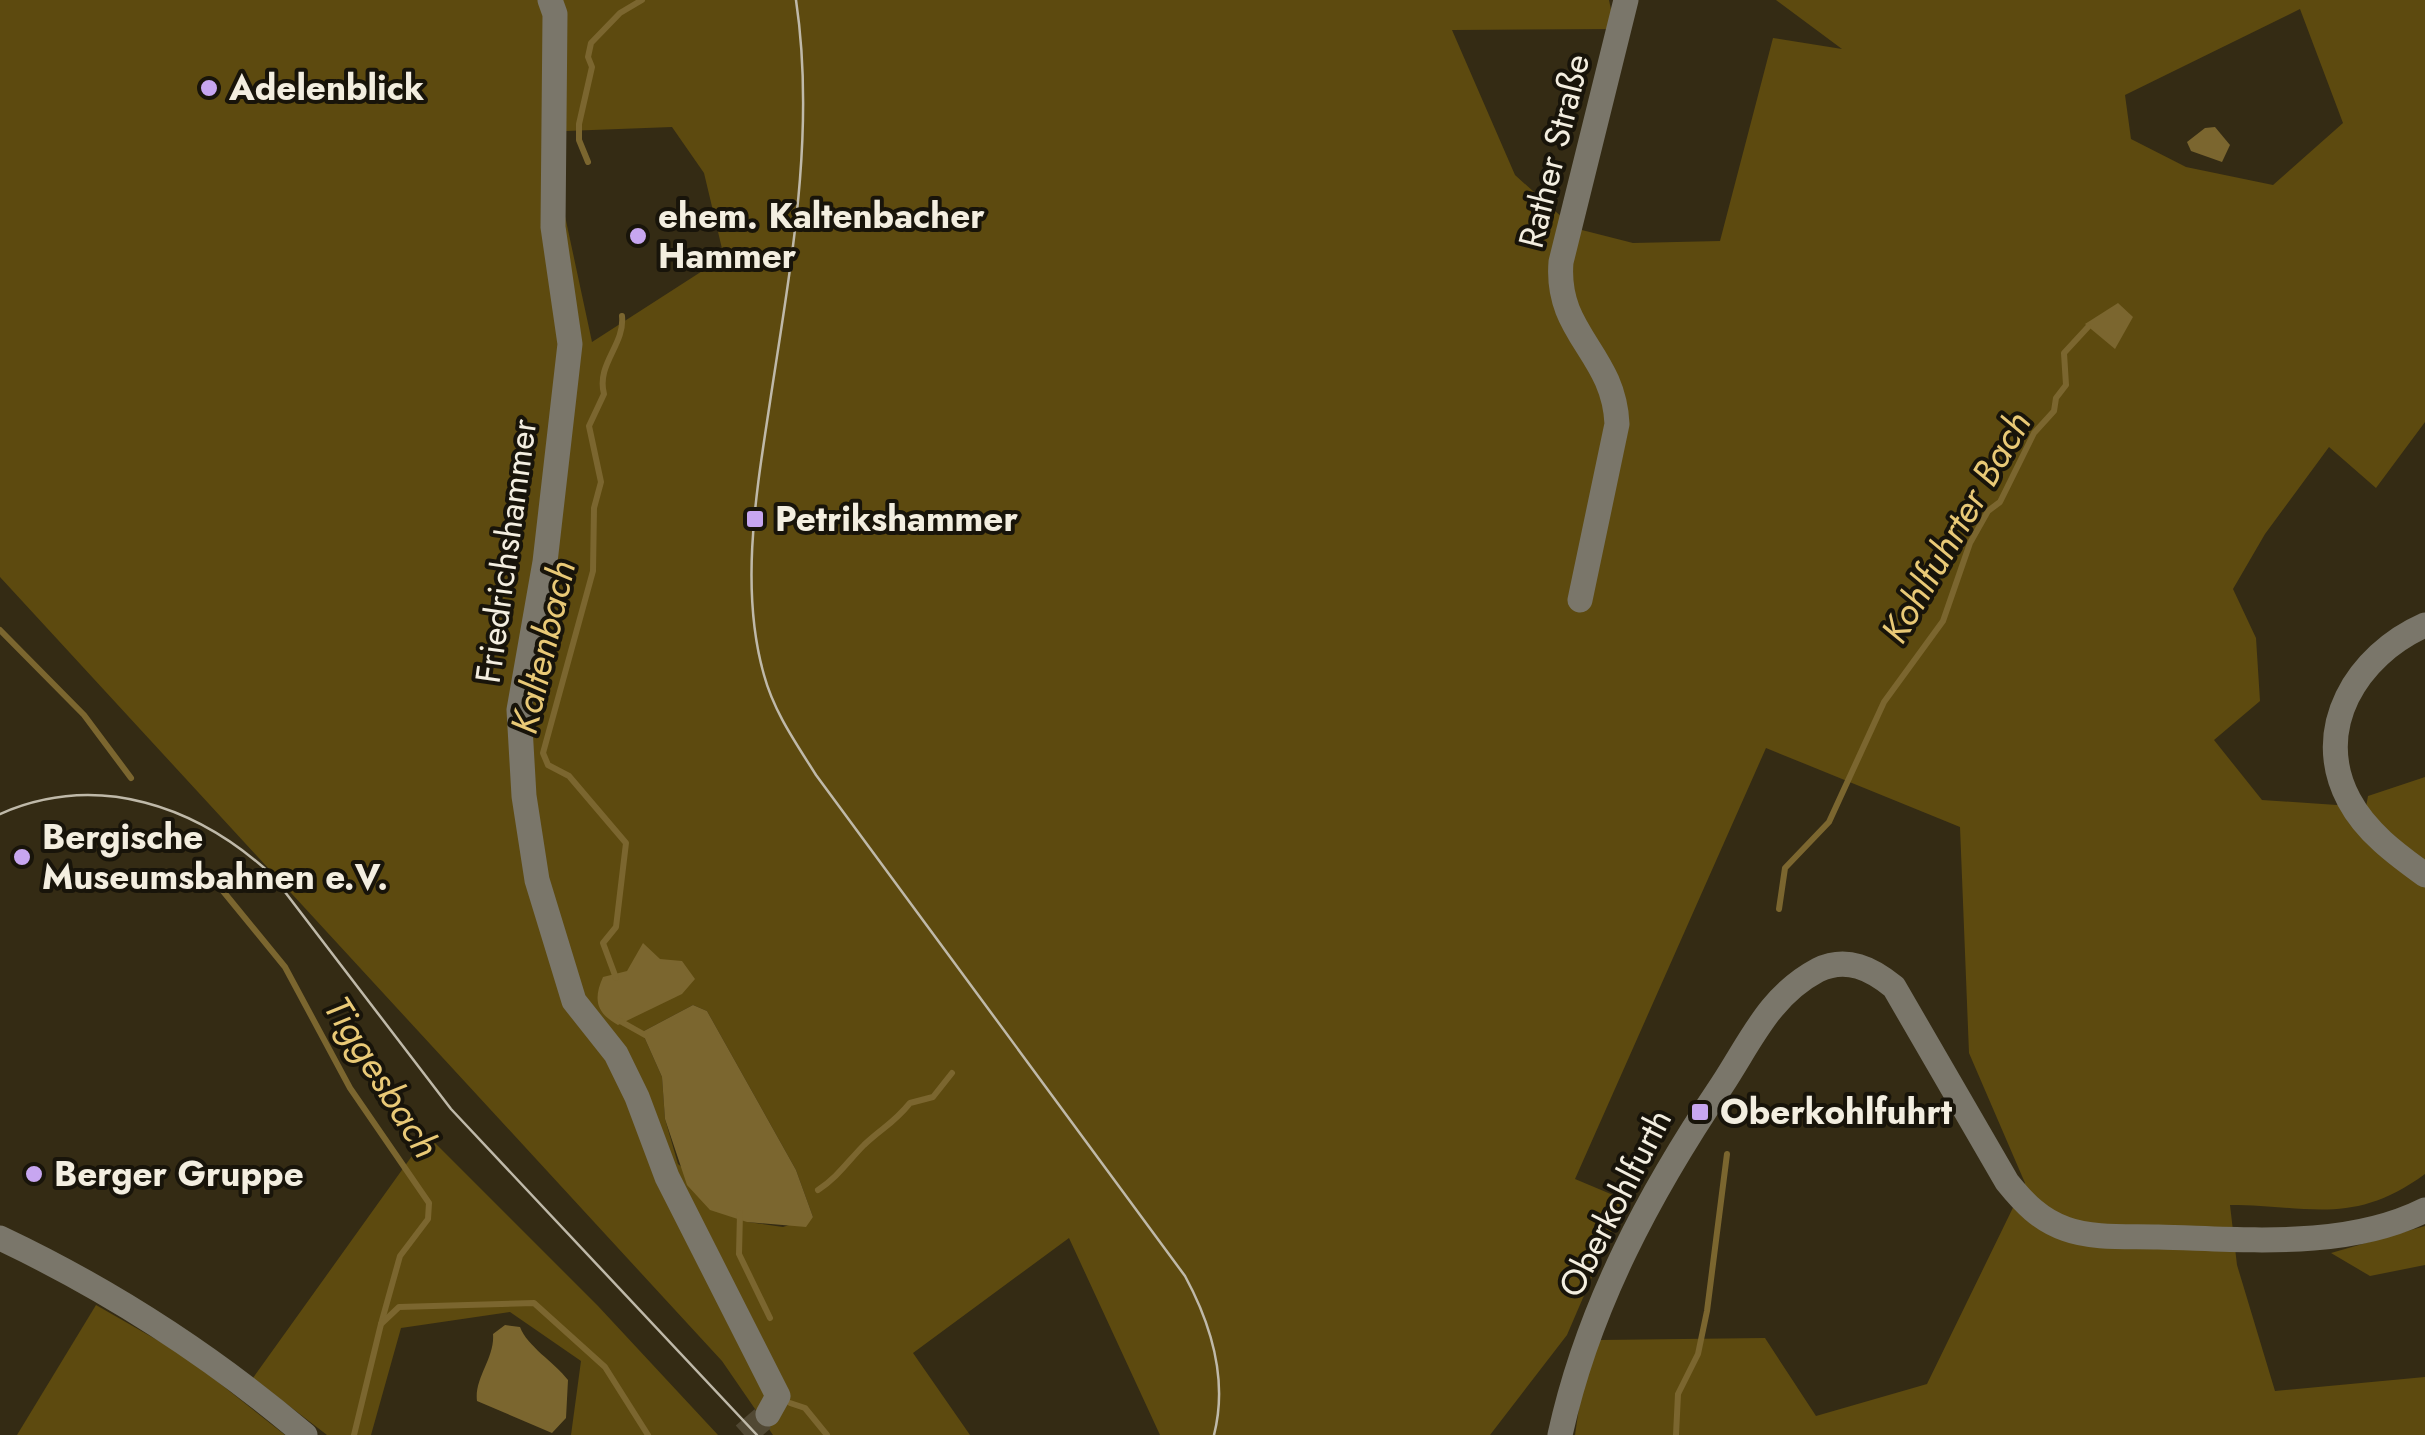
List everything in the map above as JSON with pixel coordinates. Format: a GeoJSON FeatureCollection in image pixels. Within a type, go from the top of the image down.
{"type":"FeatureCollection","features":[{"type":"Feature","properties":{"kind":"street","name":"Friedrichshammer"},"geometry":{"type":"LineString","coordinates":[[550,0],[556,14],[553,227],[570,344],[545,562],[518,710],[524,796],[538,880],[574,1001],[616,1054],[667,1177],[763,1360],[778,1396],[768,1414]]}},
{"type":"Feature","properties":{"kind":"street","name":"Rather Straße"},"geometry":{"type":"LineString","coordinates":[[1580,600],[1617,424],[1616,398],[1604,370],[1568,319],[1559,292],[1561,262],[1626,0]]}},
{"type":"Feature","properties":{"kind":"street"},"geometry":{"type":"LineString","coordinates":[[2425,625],[2383,650],[2363,671],[2347,693],[2334,740],[2336,770],[2350,802],[2382,843],[2425,875]]}},
{"type":"Feature","properties":{"kind":"street","name":"Oberkohlfurth"},"geometry":{"type":"LineString","coordinates":[[1560,1435],[1583,1346],[1659,1180],[1772,1002],[1820,969],[1846,964],[1870,968],[1894,987],[1910,1008],[1963,1112],[2029,1210],[2068,1230],[2284,1239],[2341,1234],[2425,1210]]}},
{"type":"Feature","properties":{"kind":"street"},"geometry":{"type":"LineString","coordinates":[[0,1238],[77,1275],[180,1341],[305,1435]]}},
{"type":"Feature","properties":{"kind":"shaded area"},"geometry":{"type":"Polygon","coordinates":[[[0,0],[1609,0],[1615,29],[1452,30],[1515,175],[1574,228],[1633,243],[1720,241],[1773,38],[1842,49],[1776,0],[2425,0],[2425,422],[2376,488],[2329,447],[2265,534],[2233,589],[2256,638],[2260,701],[2214,740],[2262,800],[2366,807],[2368,796],[2425,777],[2425,1174],[2399,1191],[2352,1207],[2230,1205],[2237,1265],[2275,1391],[2425,1377],[2425,1435],[1575,1435],[1581,1394],[1599,1340],[1765,1338],[1816,1416],[1927,1384],[2025,1183],[1969,1053],[1960,827],[1766,748],[1575,1179],[1625,1200],[1567,1335],[1490,1435],[1160,1435],[1069,1238],[913,1353],[970,1435],[773,1435],[722,1361],[0,577],[0,0]],[[2300,9],[2125,95],[2131,139],[2186,167],[2273,185],[2343,123],[2300,9]],[[672,127],[566,131],[562,202],[592,342],[724,257],[704,173],[672,127]],[[693,1005],[642,1032],[662,1077],[665,1119],[678,1164],[748,1222],[783,1227],[813,1217],[796,1170],[707,1011],[693,1005]]]}},
{"type":"Feature","properties":{"kind":"shaded area"},"geometry":{"type":"Polygon","coordinates":[[[2215,127],[2230,145],[2222,162],[2191,151],[2187,142],[2205,128],[2215,127]]]}},
{"type":"Feature","properties":{"kind":"shaded area"},"geometry":{"type":"Polygon","coordinates":[[[2118,303],[2133,317],[2115,349],[2085,324],[2118,303]]]}},
{"type":"Feature","properties":{"kind":"shaded area"},"geometry":{"type":"Polygon","coordinates":[[[643,943],[660,959],[682,961],[695,979],[682,994],[618,1025],[598,1005],[600,985],[603,977],[627,971],[643,943]]]}},
{"type":"Feature","properties":{"kind":"shaded area"},"geometry":{"type":"Polygon","coordinates":[[[693,1005],[707,1011],[796,1170],[813,1217],[806,1227],[747,1222],[710,1210],[687,1185],[665,1119],[662,1077],[642,1032],[693,1005]]]}},
{"type":"Feature","properties":{"kind":"shaded area"},"geometry":{"type":"Polygon","coordinates":[[[427,1135],[598,1306],[718,1435],[571,1435],[581,1361],[510,1312],[401,1328],[371,1435],[327,1435],[253,1378],[427,1135]]]}},
{"type":"Feature","properties":{"kind":"shaded area"},"geometry":{"type":"Polygon","coordinates":[[[2425,1226],[2425,1265],[2370,1276],[2331,1253],[2425,1226]]]}},
{"type":"Feature","properties":{"kind":"shaded area"},"geometry":{"type":"Polygon","coordinates":[[[96,1305],[185,1356],[285,1435],[17,1435],[96,1305]]]}},
{"type":"Feature","properties":{"kind":"shaded area"},"geometry":{"type":"Polygon","coordinates":[[[505,1325],[520,1327],[528,1341],[568,1380],[566,1418],[552,1433],[477,1401],[493,1334],[505,1325]]]}},
{"type":"Feature","properties":{"kind":"waterway","name":"Kaltenbach"},"geometry":{"type":"LineString","coordinates":[[588,162],[579,140],[579,124],[592,67],[588,57],[591,43],[620,13],[642,0]]}},
{"type":"Feature","properties":{"kind":"waterway","name":"Kaltenbach"},"geometry":{"type":"LineString","coordinates":[[616,978],[603,943],[616,927],[626,843],[569,776],[548,765],[543,753],[593,571],[594,508],[601,482],[589,426],[604,394],[604,373],[619,336],[622,316]]}},
{"type":"Feature","properties":{"kind":"waterway","name":"Kohlfuhrter Bach"},"geometry":{"type":"LineString","coordinates":[[1779,909],[1785,868],[1829,822],[1884,702],[1943,621],[1970,543],[1988,511],[2000,502],[2034,433],[2054,411],[2056,398],[2066,385],[2064,353],[2088,327]]}},
{"type":"Feature","properties":{"kind":"waterway","name":"Tiggesbach"},"geometry":{"type":"LineString","coordinates":[[0,630],[84,715],[131,778]]}},
{"type":"Feature","properties":{"kind":"waterway","name":"Tiggesbach"},"geometry":{"type":"LineString","coordinates":[[209,874],[285,967],[350,1088],[429,1203],[428,1219],[400,1256],[381,1324]]}},
{"type":"Feature","properties":{"kind":"waterway","name":"Kaltenbach"},"geometry":{"type":"LineString","coordinates":[[620,1021],[645,1035]]}},
{"type":"Feature","properties":{"kind":"waterway"},"geometry":{"type":"LineString","coordinates":[[818,1190],[910,1103],[933,1097],[952,1073]]}},
{"type":"Feature","properties":{"kind":"waterway","name":"Kohlfuhrter Bach"},"geometry":{"type":"LineString","coordinates":[[1676,1435],[1678,1394],[1698,1354],[1707,1311],[1727,1154]]}},
{"type":"Feature","properties":{"kind":"waterway","name":"Kaltenbach"},"geometry":{"type":"LineString","coordinates":[[740,1213],[739,1254],[770,1318]]}},
{"type":"Feature","properties":{"kind":"waterway","name":"Kaltenbach"},"geometry":{"type":"LineString","coordinates":[[354,1435],[381,1324],[399,1307],[534,1303],[605,1367],[648,1435]]}},
{"type":"Feature","properties":{"kind":"waterway"},"geometry":{"type":"LineString","coordinates":[[790,1403],[805,1408],[827,1435]]}},
{"type":"Feature","properties":{"kind":"tunnel"},"geometry":{"type":"LineString","coordinates":[[744,1435],[768,1414]]}},
{"type":"Feature","properties":{"kind":"tram line"},"geometry":{"type":"LineString","coordinates":[[796,0],[801,50],[802,151],[760,469],[751,573],[757,642],[768,689],[816,775],[1185,1276],[1209,1333],[1218,1373],[1214,1435]]}},
{"type":"Feature","properties":{"kind":"tram line"},"geometry":{"type":"LineString","coordinates":[[0,814],[37,801],[109,796],[145,802],[179,814],[243,851],[272,875],[451,1109],[757,1435]]}},
{"type":"Feature","properties":{"kind":"place","name":"Adelenblick"},"geometry":{"type":"Point","coordinates":[209,88]}},
{"type":"Feature","properties":{"kind":"place","name":"ehem. Kaltenbacher Hammer"},"geometry":{"type":"Point","coordinates":[638,236]}},
{"type":"Feature","properties":{"kind":"place","name":"Petrikshammer"},"geometry":{"type":"Point","coordinates":[755,519]}},
{"type":"Feature","properties":{"kind":"place","name":"Bergische Museumsbahnen e.V."},"geometry":{"type":"Point","coordinates":[22,857]}},
{"type":"Feature","properties":{"kind":"place","name":"Oberkohlfuhrt"},"geometry":{"type":"Point","coordinates":[1700,1112]}},
{"type":"Feature","properties":{"kind":"place","name":"Berger Gruppe"},"geometry":{"type":"Point","coordinates":[34,1174]}}]}
